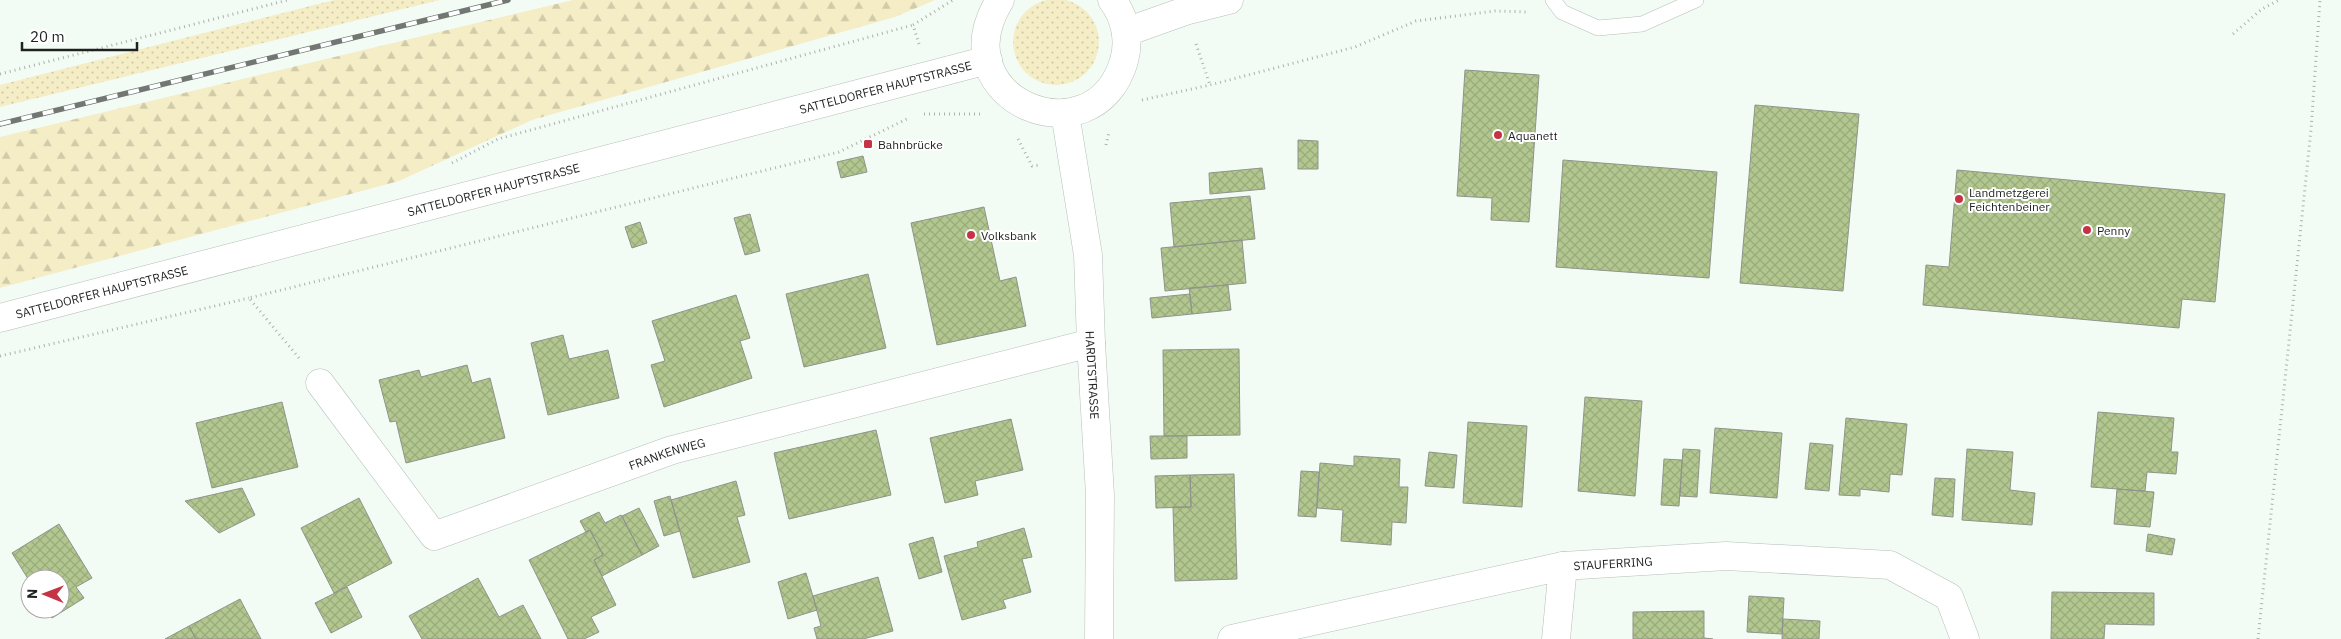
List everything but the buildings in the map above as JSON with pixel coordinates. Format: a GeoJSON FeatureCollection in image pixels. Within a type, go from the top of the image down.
{"type":"FeatureCollection","features":[{"type":"Feature","properties":{"kind":"street"},"geometry":{"type":"LineString","coordinates":[[1000,0],[991,15],[986,37],[988,60],[996,80],[1010,97],[1029,108],[1050,114],[1065,113],[1092,104],[1108,91],[1120,74],[1126,53],[1126,32],[1120,10],[1112,0]]}},
{"type":"Feature","properties":{"kind":"street"},"geometry":{"type":"LineString","coordinates":[[1126,32],[1185,11],[1229,0]]}},
{"type":"Feature","properties":{"kind":"street","name":"SATTELDORFER HAUPTSTRASSE"},"geometry":{"type":"LineString","coordinates":[[0,318],[988,60]]}},
{"type":"Feature","properties":{"kind":"street","name":"HARDTSTRASSE"},"geometry":{"type":"LineString","coordinates":[[1065,113],[1088,255],[1100,495],[1099,639]]}},
{"type":"Feature","properties":{"kind":"street","name":"FRANKENWEG"},"geometry":{"type":"LineString","coordinates":[[320,383],[434,536],[672,450],[1091,343]]}},
{"type":"Feature","properties":{"kind":"street","name":"STAUFERRING"},"geometry":{"type":"LineString","coordinates":[[1232,639],[1563,566],[1726,556],[1890,565],[1949,597],[1965,639]]}},
{"type":"Feature","properties":{"kind":"street"},"geometry":{"type":"LineString","coordinates":[[1556,639],[1563,566]]}},
{"type":"Feature","properties":{"kind":"lane"},"geometry":{"type":"LineString","coordinates":[[1557,6],[1598,28],[1642,24],[1696,0]]}},
{"type":"Feature","properties":{"kind":"path"},"geometry":{"type":"LineString","coordinates":[[0,74],[288,0]]}},
{"type":"Feature","properties":{"kind":"path"},"geometry":{"type":"LineString","coordinates":[[2233,34],[2262,9],[2279,0]]}},
{"type":"Feature","properties":{"kind":"path"},"geometry":{"type":"LineString","coordinates":[[2258,639],[2311,130],[2320,0]]}},
{"type":"Feature","properties":{"kind":"path"},"geometry":{"type":"LineString","coordinates":[[1139,101],[1210,85],[1355,47],[1416,21],[1495,11],[1557,6]]}},
{"type":"Feature","properties":{"kind":"path"},"geometry":{"type":"LineString","coordinates":[[447,166],[498,139],[913,25]]}},
{"type":"Feature","properties":{"kind":"path"},"geometry":{"type":"LineString","coordinates":[[0,356],[249,298],[839,152],[917,114],[978,113],[985,117]]}},
{"type":"Feature","properties":{"kind":"path"},"geometry":{"type":"LineString","coordinates":[[1014,133],[1032,166],[1105,156],[1108,133],[1114,127]]}},
{"type":"Feature","properties":{"kind":"path"},"geometry":{"type":"LineString","coordinates":[[249,298],[320,383]]}},
{"type":"Feature","properties":{"kind":"green space"},"geometry":{"type":"Polygon","coordinates":[[[1056,-1],[1072,2],[1080,6],[1092,18],[1096,26],[1099,42],[1096,58],[1092,66],[1080,78],[1072,82],[1056,85],[1040,82],[1032,78],[1020,66],[1016,58],[1013,42],[1016,26],[1020,18],[1032,6],[1040,2],[1056,-1]]]}},
{"type":"Feature","properties":{"kind":"green space"},"geometry":{"type":"Polygon","coordinates":[[[334,0],[440,0],[0,107],[0,85],[334,0]]]}},
{"type":"Feature","properties":{"kind":"green space"},"geometry":{"type":"Polygon","coordinates":[[[573,0],[935,0],[895,17],[532,120],[399,181],[0,288],[0,137],[573,0]]]}},
{"type":"Feature","properties":{"kind":"railway"},"geometry":{"type":"LineString","coordinates":[[0,124],[508,0]]}},
{"type":"Feature","properties":{"kind":"place","name":"Aquanett"},"geometry":{"type":"Point","coordinates":[1498,135]}},
{"type":"Feature","properties":{"kind":"place","name":"Bahnbrücke"},"geometry":{"type":"Point","coordinates":[868,144]}},
{"type":"Feature","properties":{"kind":"place","name":"Landmetzgerei Feichtenbeiner"},"geometry":{"type":"Point","coordinates":[1959,199]}},
{"type":"Feature","properties":{"kind":"place","name":"Penny"},"geometry":{"type":"Point","coordinates":[2087,230]}},
{"type":"Feature","properties":{"kind":"place","name":"Volksbank"},"geometry":{"type":"Point","coordinates":[971,235]}}]}
